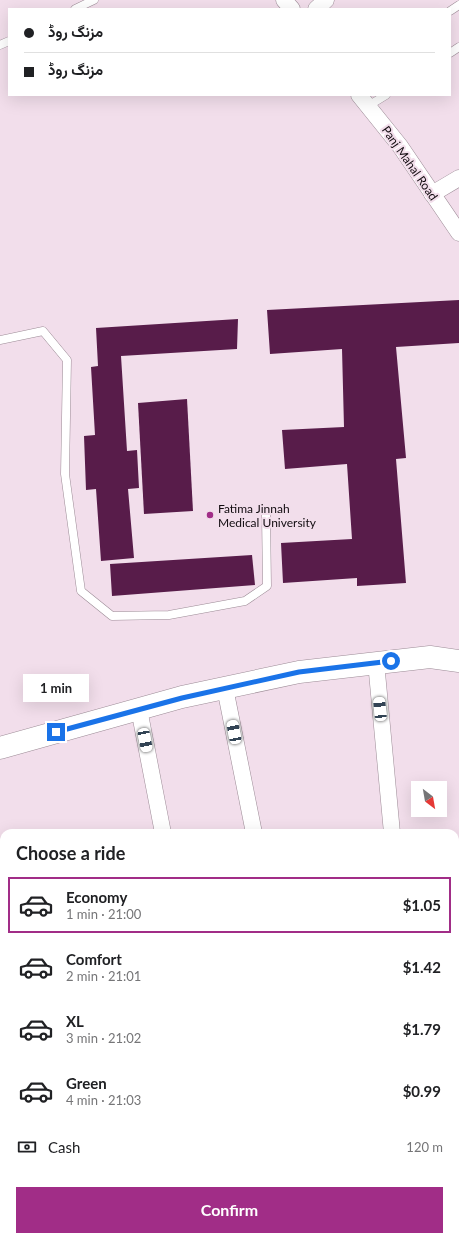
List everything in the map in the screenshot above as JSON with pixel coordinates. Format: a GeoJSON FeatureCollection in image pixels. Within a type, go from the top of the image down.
{"type":"FeatureCollection","features":[{"type":"Feature","properties":{"kind":"main road"},"geometry":{"type":"LineString","coordinates":[[0,748],[139,709],[299,672],[430,656],[459,661]]}},
{"type":"Feature","properties":{"kind":"street"},"geometry":{"type":"LineString","coordinates":[[284,0],[291,8]]}},
{"type":"Feature","properties":{"kind":"street"},"geometry":{"type":"LineString","coordinates":[[317,8],[326,0]]}},
{"type":"Feature","properties":{"kind":"street","name":"Panj Mahal Road"},"geometry":{"type":"LineString","coordinates":[[364,101],[400,146],[459,233]]}},
{"type":"Feature","properties":{"kind":"street"},"geometry":{"type":"LineString","coordinates":[[432,194],[459,178]]}},
{"type":"Feature","properties":{"kind":"street"},"geometry":{"type":"LineString","coordinates":[[376,662],[392,829]]}},
{"type":"Feature","properties":{"kind":"street"},"geometry":{"type":"LineString","coordinates":[[225,688],[253,829]]}},
{"type":"Feature","properties":{"kind":"street"},"geometry":{"type":"LineString","coordinates":[[139,709],[162,829]]}},
{"type":"Feature","properties":{"kind":"street"},"geometry":{"type":"LineString","coordinates":[[459,850],[459,875]]}},
{"type":"Feature","properties":{"kind":"lane"},"geometry":{"type":"LineString","coordinates":[[77,8],[94,0]]}},
{"type":"Feature","properties":{"kind":"lane"},"geometry":{"type":"LineString","coordinates":[[364,101],[382,96]]}},
{"type":"Feature","properties":{"kind":"lane"},"geometry":{"type":"LineString","coordinates":[[0,340],[43,331],[67,360],[65,474],[81,590],[112,616],[169,615],[245,601],[262,590],[267,586],[266,515]]}},
{"type":"Feature","properties":{"kind":"building"},"geometry":{"type":"Polygon","coordinates":[[[459,300],[459,343],[396,347],[406,458],[396,459],[406,583],[357,586],[357,578],[283,583],[281,543],[352,539],[347,464],[285,469],[282,430],[344,427],[342,349],[270,354],[267,310],[459,300]]]}},
{"type":"Feature","properties":{"kind":"building"},"geometry":{"type":"Polygon","coordinates":[[[238,319],[237,349],[121,356],[127,451],[137,450],[139,488],[128,489],[134,558],[101,561],[96,489],[86,490],[84,436],[95,435],[91,367],[98,366],[96,328],[238,319]]]}},
{"type":"Feature","properties":{"kind":"building"},"geometry":{"type":"Polygon","coordinates":[[[187,399],[193,511],[144,514],[138,403],[187,399]]]}},
{"type":"Feature","properties":{"kind":"building"},"geometry":{"type":"Polygon","coordinates":[[[252,555],[255,585],[112,596],[110,564],[252,555]]]}},
{"type":"Feature","properties":{"kind":"place","name":"Fatima Jinnah Medical University"},"geometry":{"type":"Point","coordinates":[210,515]}},
{"type":"Feature","properties":{"kind":"route"},"geometry":{"type":"LineString","coordinates":[[56,732],[182,698],[299,672],[391,661]]}}]}
